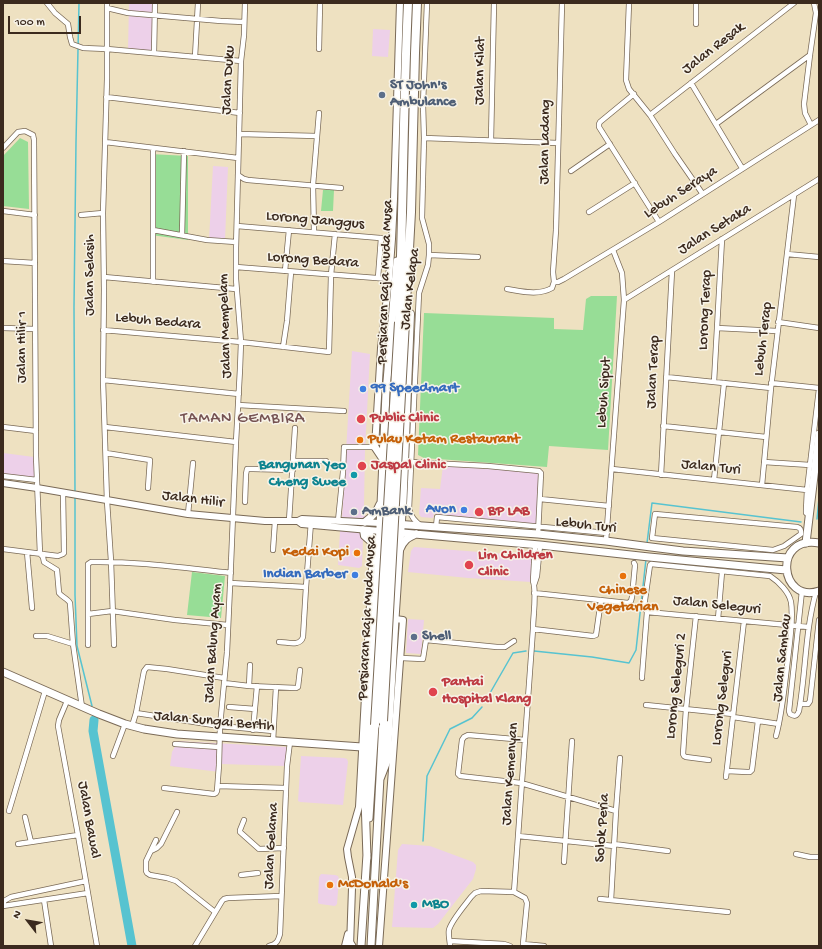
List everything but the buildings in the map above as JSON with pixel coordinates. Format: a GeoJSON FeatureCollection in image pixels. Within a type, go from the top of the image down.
{"type":"FeatureCollection","features":[{"type":"Feature","properties":{"kind":"highway","name":"Persiaran Raja Muda Musa"},"geometry":{"type":"LineString","coordinates":[[383,721],[402,322],[403,222],[401,66],[408,3]]}},
{"type":"Feature","properties":{"kind":"highway","name":"Persiaran Raja Muda Musa"},"geometry":{"type":"LineString","coordinates":[[375,725],[402,322],[412,212],[417,3]]}},
{"type":"Feature","properties":{"kind":"highway"},"geometry":{"type":"LineString","coordinates":[[402,513],[406,486],[409,429],[414,231],[412,212]]}},
{"type":"Feature","properties":{"kind":"main road"},"geometry":{"type":"LineString","coordinates":[[367,858],[365,799],[379,561],[386,393],[397,260],[403,222]]}},
{"type":"Feature","properties":{"kind":"main road"},"geometry":{"type":"LineString","coordinates":[[378,393],[386,393]]}},
{"type":"Feature","properties":{"kind":"main road"},"geometry":{"type":"LineString","coordinates":[[806,543],[819,434]]}},
{"type":"Feature","properties":{"kind":"main road"},"geometry":{"type":"LineString","coordinates":[[375,447],[383,460]]}},
{"type":"Feature","properties":{"kind":"main road"},"geometry":{"type":"LineString","coordinates":[[382,482],[385,492],[390,496],[396,497],[406,486]]}},
{"type":"Feature","properties":{"kind":"main road"},"geometry":{"type":"LineString","coordinates":[[379,549],[376,540],[364,526],[378,510],[381,502]]}},
{"type":"Feature","properties":{"kind":"main road"},"geometry":{"type":"LineString","coordinates":[[380,779],[387,760],[402,513]]}},
{"type":"Feature","properties":{"kind":"main road"},"geometry":{"type":"LineString","coordinates":[[402,513],[405,519],[414,525]]}},
{"type":"Feature","properties":{"kind":"main road","name":"Lebuh Turi"},"geometry":{"type":"LineString","coordinates":[[380,523],[538,534],[606,540],[651,547],[788,558]]}},
{"type":"Feature","properties":{"kind":"main road","name":"Lebuh Turi"},"geometry":{"type":"LineString","coordinates":[[380,531],[538,545],[647,559],[682,560],[786,570]]}},
{"type":"Feature","properties":{"kind":"main road"},"geometry":{"type":"LineString","coordinates":[[400,549],[402,544],[408,538],[416,534]]}},
{"type":"Feature","properties":{"kind":"main road"},"geometry":{"type":"LineString","coordinates":[[538,545],[541,540],[561,536]]}},
{"type":"Feature","properties":{"kind":"main road"},"geometry":{"type":"LineString","coordinates":[[818,592],[802,591],[796,588],[788,577],[786,564],[792,551],[798,546],[812,542],[819,544]]}},
{"type":"Feature","properties":{"kind":"main road"},"geometry":{"type":"LineString","coordinates":[[379,561],[384,548],[387,546],[393,549],[398,562]]}},
{"type":"Feature","properties":{"kind":"main road"},"geometry":{"type":"LineString","coordinates":[[367,661],[374,631]]}},
{"type":"Feature","properties":{"kind":"main road","name":"Jalan Sungai Bertih"},"geometry":{"type":"LineString","coordinates":[[3,674],[128,725],[149,730],[177,734],[362,747]]}},
{"type":"Feature","properties":{"kind":"main road","name":"Persiaran Raja Muda Musa"},"geometry":{"type":"LineString","coordinates":[[371,946],[383,721]]}},
{"type":"Feature","properties":{"kind":"main road","name":"Persiaran Raja Muda Musa"},"geometry":{"type":"LineString","coordinates":[[361,946],[375,725]]}},
{"type":"Feature","properties":{"kind":"street"},"geometry":{"type":"LineString","coordinates":[[46,3],[68,24],[72,44],[83,48],[241,61]]}},
{"type":"Feature","properties":{"kind":"street"},"geometry":{"type":"LineString","coordinates":[[154,53],[155,3]]}},
{"type":"Feature","properties":{"kind":"street"},"geometry":{"type":"LineString","coordinates":[[196,57],[198,3]]}},
{"type":"Feature","properties":{"kind":"street","name":"Jalan Duku"},"geometry":{"type":"LineString","coordinates":[[238,158],[241,61],[245,3]]}},
{"type":"Feature","properties":{"kind":"street"},"geometry":{"type":"LineString","coordinates":[[319,49],[320,3]]}},
{"type":"Feature","properties":{"kind":"street"},"geometry":{"type":"LineString","coordinates":[[338,520],[344,447],[375,447],[381,348],[392,239],[401,66],[400,3]]}},
{"type":"Feature","properties":{"kind":"street","name":"Jalan Kelapa"},"geometry":{"type":"LineString","coordinates":[[422,526],[410,515],[406,486],[411,462],[409,429],[419,293],[428,264],[429,255],[429,244],[422,218],[424,138],[423,104],[427,3]]}},
{"type":"Feature","properties":{"kind":"street","name":"Jalan Kilat"},"geometry":{"type":"LineString","coordinates":[[491,140],[494,3]]}},
{"type":"Feature","properties":{"kind":"street","name":"Jalan Ladang"},"geometry":{"type":"LineString","coordinates":[[554,282],[562,3]]}},
{"type":"Feature","properties":{"kind":"street"},"geometry":{"type":"LineString","coordinates":[[629,3],[626,80],[629,89],[650,115],[702,193]]}},
{"type":"Feature","properties":{"kind":"street"},"geometry":{"type":"LineString","coordinates":[[696,3],[696,24]]}},
{"type":"Feature","properties":{"kind":"street","name":"Jalan Resak"},"geometry":{"type":"LineString","coordinates":[[650,115],[794,3]]}},
{"type":"Feature","properties":{"kind":"street"},"geometry":{"type":"LineString","coordinates":[[811,125],[804,113],[804,104],[816,13],[814,3]]}},
{"type":"Feature","properties":{"kind":"street"},"geometry":{"type":"LineString","coordinates":[[107,6],[128,13],[244,22]]}},
{"type":"Feature","properties":{"kind":"street","name":"Jalan Selasih"},"geometry":{"type":"LineString","coordinates":[[107,6],[103,213],[103,380],[114,644]]}},
{"type":"Feature","properties":{"kind":"street"},"geometry":{"type":"LineString","coordinates":[[716,124],[810,55]]}},
{"type":"Feature","properties":{"kind":"street"},"geometry":{"type":"LineString","coordinates":[[691,82],[742,168]]}},
{"type":"Feature","properties":{"kind":"street"},"geometry":{"type":"LineString","coordinates":[[634,94],[600,122],[599,127],[659,222]]}},
{"type":"Feature","properties":{"kind":"street"},"geometry":{"type":"LineString","coordinates":[[106,97],[240,113]]}},
{"type":"Feature","properties":{"kind":"street"},"geometry":{"type":"LineString","coordinates":[[314,232],[313,185],[319,113]]}},
{"type":"Feature","properties":{"kind":"street","name":"Lebuh Seraya"},"geometry":{"type":"LineString","coordinates":[[507,289],[536,293],[547,291],[552,288],[554,282],[564,279],[659,222],[702,193],[819,120]]}},
{"type":"Feature","properties":{"kind":"street","name":"Jalan Hilir 1"},"geometry":{"type":"LineString","coordinates":[[3,148],[18,132],[25,131],[33,135],[36,431],[40,554]]}},
{"type":"Feature","properties":{"kind":"street"},"geometry":{"type":"LineString","coordinates":[[239,134],[317,136]]}},
{"type":"Feature","properties":{"kind":"street"},"geometry":{"type":"LineString","coordinates":[[424,138],[558,143]]}},
{"type":"Feature","properties":{"kind":"street"},"geometry":{"type":"LineString","coordinates":[[105,142],[238,158]]}},
{"type":"Feature","properties":{"kind":"street"},"geometry":{"type":"LineString","coordinates":[[571,171],[610,144]]}},
{"type":"Feature","properties":{"kind":"street"},"geometry":{"type":"LineString","coordinates":[[153,148],[153,282]]}},
{"type":"Feature","properties":{"kind":"street"},"geometry":{"type":"LineString","coordinates":[[182,235],[184,151]]}},
{"type":"Feature","properties":{"kind":"street","name":"Jalan Mempelam"},"geometry":{"type":"LineString","coordinates":[[233,518],[241,342],[236,289],[238,158]]}},
{"type":"Feature","properties":{"kind":"street"},"geometry":{"type":"LineString","coordinates":[[238,175],[248,180],[341,188]]}},
{"type":"Feature","properties":{"kind":"street","name":"Jalan Setaka"},"geometry":{"type":"LineString","coordinates":[[624,300],[819,179]]}},
{"type":"Feature","properties":{"kind":"street"},"geometry":{"type":"LineString","coordinates":[[589,212],[635,183]]}},
{"type":"Feature","properties":{"kind":"street","name":"Lebuh Terap"},"geometry":{"type":"LineString","coordinates":[[762,485],[777,331],[794,195]]}},
{"type":"Feature","properties":{"kind":"street"},"geometry":{"type":"LineString","coordinates":[[3,211],[35,215]]}},
{"type":"Feature","properties":{"kind":"street"},"geometry":{"type":"LineString","coordinates":[[81,215],[103,213]]}},
{"type":"Feature","properties":{"kind":"street","name":"Lorong Janggus"},"geometry":{"type":"LineString","coordinates":[[237,226],[392,239]]}},
{"type":"Feature","properties":{"kind":"street"},"geometry":{"type":"LineString","coordinates":[[153,230],[207,240],[236,242]]}},
{"type":"Feature","properties":{"kind":"street"},"geometry":{"type":"LineString","coordinates":[[285,271],[289,230]]}},
{"type":"Feature","properties":{"kind":"street"},"geometry":{"type":"LineString","coordinates":[[331,275],[335,234]]}},
{"type":"Feature","properties":{"kind":"street"},"geometry":{"type":"LineString","coordinates":[[378,278],[381,238]]}},
{"type":"Feature","properties":{"kind":"street","name":"Lorong Terap"},"geometry":{"type":"LineString","coordinates":[[714,382],[722,239]]}},
{"type":"Feature","properties":{"kind":"street","name":"Lebuh Siput"},"geometry":{"type":"LineString","coordinates":[[606,540],[624,300],[622,273],[613,250]]}},
{"type":"Feature","properties":{"kind":"street"},"geometry":{"type":"LineString","coordinates":[[787,254],[819,257]]}},
{"type":"Feature","properties":{"kind":"street"},"geometry":{"type":"LineString","coordinates":[[429,255],[478,257]]}},
{"type":"Feature","properties":{"kind":"street"},"geometry":{"type":"LineString","coordinates":[[3,260],[35,263]]}},
{"type":"Feature","properties":{"kind":"street","name":"Lorong Bedara"},"geometry":{"type":"LineString","coordinates":[[236,267],[388,279]]}},
{"type":"Feature","properties":{"kind":"street","name":"Jalan Terap"},"geometry":{"type":"LineString","coordinates":[[661,475],[672,271]]}},
{"type":"Feature","properties":{"kind":"street"},"geometry":{"type":"LineString","coordinates":[[283,346],[287,321],[291,272]]}},
{"type":"Feature","properties":{"kind":"street","name":"Lebuh Bedara"},"geometry":{"type":"LineString","coordinates":[[103,330],[283,346],[329,352],[331,275]]}},
{"type":"Feature","properties":{"kind":"street"},"geometry":{"type":"LineString","coordinates":[[104,277],[236,289]]}},
{"type":"Feature","properties":{"kind":"street"},"geometry":{"type":"LineString","coordinates":[[778,322],[819,328]]}},
{"type":"Feature","properties":{"kind":"street"},"geometry":{"type":"LineString","coordinates":[[3,328],[35,329]]}},
{"type":"Feature","properties":{"kind":"street"},"geometry":{"type":"LineString","coordinates":[[717,328],[777,331]]}},
{"type":"Feature","properties":{"kind":"street"},"geometry":{"type":"LineString","coordinates":[[666,377],[724,383],[819,389],[807,490],[806,513],[809,515]]}},
{"type":"Feature","properties":{"kind":"street"},"geometry":{"type":"LineString","coordinates":[[103,380],[239,394]]}},
{"type":"Feature","properties":{"kind":"street"},"geometry":{"type":"LineString","coordinates":[[714,480],[724,383]]}},
{"type":"Feature","properties":{"kind":"street"},"geometry":{"type":"LineString","coordinates":[[238,405],[344,411]]}},
{"type":"Feature","properties":{"kind":"street"},"geometry":{"type":"LineString","coordinates":[[3,426],[36,431]]}},
{"type":"Feature","properties":{"kind":"street"},"geometry":{"type":"LineString","coordinates":[[663,426],[766,437]]}},
{"type":"Feature","properties":{"kind":"street"},"geometry":{"type":"LineString","coordinates":[[105,427],[236,442]]}},
{"type":"Feature","properties":{"kind":"street"},"geometry":{"type":"LineString","coordinates":[[289,521],[295,428]]}},
{"type":"Feature","properties":{"kind":"street"},"geometry":{"type":"LineString","coordinates":[[106,453],[150,460],[148,488]]}},
{"type":"Feature","properties":{"kind":"street"},"geometry":{"type":"LineString","coordinates":[[293,461],[326,461]]}},
{"type":"Feature","properties":{"kind":"street"},"geometry":{"type":"LineString","coordinates":[[411,462],[540,471],[538,534]]}},
{"type":"Feature","properties":{"kind":"street"},"geometry":{"type":"LineString","coordinates":[[764,462],[810,465]]}},
{"type":"Feature","properties":{"kind":"street"},"geometry":{"type":"LineString","coordinates":[[188,514],[193,463]]}},
{"type":"Feature","properties":{"kind":"street"},"geometry":{"type":"LineString","coordinates":[[245,502],[246,474],[248,469],[293,470]]}},
{"type":"Feature","properties":{"kind":"street","name":"Jalan Turi"},"geometry":{"type":"LineString","coordinates":[[612,469],[807,490]]}},
{"type":"Feature","properties":{"kind":"street"},"geometry":{"type":"LineString","coordinates":[[3,476],[37,480]]}},
{"type":"Feature","properties":{"kind":"street","name":"Jalan Hilir"},"geometry":{"type":"LineString","coordinates":[[3,483],[188,514],[275,521],[300,520],[302,524],[338,520],[380,531]]}},
{"type":"Feature","properties":{"kind":"street"},"geometry":{"type":"LineString","coordinates":[[3,549],[61,556],[64,553],[63,493]]}},
{"type":"Feature","properties":{"kind":"street"},"geometry":{"type":"LineString","coordinates":[[540,499],[609,506]]}},
{"type":"Feature","properties":{"kind":"street"},"geometry":{"type":"LineString","coordinates":[[655,514],[797,526],[801,530],[802,534],[784,546],[772,550],[684,541],[652,538],[655,514]]}},
{"type":"Feature","properties":{"kind":"street","name":"Lebuh Turi"},"geometry":{"type":"LineString","coordinates":[[436,527],[437,516],[607,533]]}},
{"type":"Feature","properties":{"kind":"street","name":"Jalan Balung Ayam"},"geometry":{"type":"LineString","coordinates":[[164,788],[214,794],[216,793],[218,786],[219,737],[228,625],[233,518]]}},
{"type":"Feature","properties":{"kind":"street"},"geometry":{"type":"LineString","coordinates":[[273,550],[275,521]]}},
{"type":"Feature","properties":{"kind":"street"},"geometry":{"type":"LineString","coordinates":[[279,642],[296,643],[300,642],[303,637],[311,522]]}},
{"type":"Feature","properties":{"kind":"street","name":"Jalan Hilir"},"geometry":{"type":"LineString","coordinates":[[311,522],[364,526],[380,523]]}},
{"type":"Feature","properties":{"kind":"street"},"geometry":{"type":"LineString","coordinates":[[349,945],[352,923],[352,877],[347,849],[359,807],[373,549],[372,543],[364,536],[364,526]]}},
{"type":"Feature","properties":{"kind":"street"},"geometry":{"type":"LineString","coordinates":[[682,560],[684,541]]}},
{"type":"Feature","properties":{"kind":"street","name":"Jalan Kemenyan"},"geometry":{"type":"LineString","coordinates":[[514,892],[533,628],[533,580],[538,545]]}},
{"type":"Feature","properties":{"kind":"street"},"geometry":{"type":"LineString","coordinates":[[27,552],[32,608]]}},
{"type":"Feature","properties":{"kind":"street"},"geometry":{"type":"LineString","coordinates":[[40,554],[44,562],[57,570],[59,593],[70,603],[73,644],[82,707]]}},
{"type":"Feature","properties":{"kind":"street"},"geometry":{"type":"LineString","coordinates":[[642,678],[647,612],[644,607],[649,566],[647,559]]}},
{"type":"Feature","properties":{"kind":"street","name":"Lebuh Turi"},"geometry":{"type":"LineString","coordinates":[[647,559],[722,572],[770,576],[777,580],[788,594],[791,601],[791,626],[779,724],[776,736]]}},
{"type":"Feature","properties":{"kind":"street"},"geometry":{"type":"LineString","coordinates":[[88,645],[88,564],[91,562],[111,561],[231,573]]}},
{"type":"Feature","properties":{"kind":"street"},"geometry":{"type":"LineString","coordinates":[[534,593],[628,603],[631,601],[632,597],[634,563]]}},
{"type":"Feature","properties":{"kind":"street"},"geometry":{"type":"LineString","coordinates":[[718,619],[722,572]]}},
{"type":"Feature","properties":{"kind":"street"},"geometry":{"type":"LineString","coordinates":[[230,583],[306,587]]}},
{"type":"Feature","properties":{"kind":"street","name":"Jalan Sambau"},"geometry":{"type":"LineString","coordinates":[[802,591],[789,711],[790,714],[795,716],[798,714],[800,704],[812,606],[818,592]]}},
{"type":"Feature","properties":{"kind":"street"},"geometry":{"type":"LineString","coordinates":[[533,628],[593,636],[596,635],[601,600]]}},
{"type":"Feature","properties":{"kind":"street"},"geometry":{"type":"LineString","coordinates":[[88,614],[112,611],[175,620],[228,625]]}},
{"type":"Feature","properties":{"kind":"street","name":"Jalan Seleguri"},"geometry":{"type":"LineString","coordinates":[[647,612],[809,627]]}},
{"type":"Feature","properties":{"kind":"street","name":"Lorong Seleguri 2"},"geometry":{"type":"LineString","coordinates":[[696,616],[686,709],[683,755],[686,757],[709,760]]}},
{"type":"Feature","properties":{"kind":"street"},"geometry":{"type":"LineString","coordinates":[[379,946],[403,620],[395,619]]}},
{"type":"Feature","properties":{"kind":"street"},"geometry":{"type":"LineString","coordinates":[[800,704],[808,704],[810,701],[819,620]]}},
{"type":"Feature","properties":{"kind":"street","name":"Lorong Seleguri"},"geometry":{"type":"LineString","coordinates":[[726,777],[744,621]]}},
{"type":"Feature","properties":{"kind":"street"},"geometry":{"type":"LineString","coordinates":[[36,636],[47,636],[73,644]]}},
{"type":"Feature","properties":{"kind":"street"},"geometry":{"type":"LineString","coordinates":[[401,658],[423,659],[426,640],[497,647],[505,647],[514,641]]}},
{"type":"Feature","properties":{"kind":"street"},"geometry":{"type":"LineString","coordinates":[[249,686],[250,666]]}},
{"type":"Feature","properties":{"kind":"street"},"geometry":{"type":"LineString","coordinates":[[113,756],[128,725],[136,713],[142,678],[145,668],[147,667],[167,669],[249,686],[296,688],[298,687],[300,670]]}},
{"type":"Feature","properties":{"kind":"street"},"geometry":{"type":"LineString","coordinates":[[253,730],[257,686]]}},
{"type":"Feature","properties":{"kind":"street"},"geometry":{"type":"LineString","coordinates":[[273,741],[276,687]]}},
{"type":"Feature","properties":{"kind":"street"},"geometry":{"type":"LineString","coordinates":[[9,812],[45,691]]}},
{"type":"Feature","properties":{"kind":"street"},"geometry":{"type":"LineString","coordinates":[[390,695],[397,699]]}},
{"type":"Feature","properties":{"kind":"street","name":"Jalan Bawal"},"geometry":{"type":"LineString","coordinates":[[68,701],[59,720],[58,726],[97,946]]}},
{"type":"Feature","properties":{"kind":"street"},"geometry":{"type":"LineString","coordinates":[[646,705],[686,709],[779,724]]}},
{"type":"Feature","properties":{"kind":"street"},"geometry":{"type":"LineString","coordinates":[[229,707],[255,709]]}},
{"type":"Feature","properties":{"kind":"street"},"geometry":{"type":"LineString","coordinates":[[136,713],[220,726],[273,731]]}},
{"type":"Feature","properties":{"kind":"street"},"geometry":{"type":"LineString","coordinates":[[726,771],[750,772],[752,770],[758,721]]}},
{"type":"Feature","properties":{"kind":"street"},"geometry":{"type":"LineString","coordinates":[[525,740],[468,735],[464,737],[462,740],[458,774],[460,776],[521,784],[568,796],[616,811]]}},
{"type":"Feature","properties":{"kind":"street"},"geometry":{"type":"LineString","coordinates":[[564,862],[572,741]]}},
{"type":"Feature","properties":{"kind":"street","name":"Jalan Gelama"},"geometry":{"type":"LineString","coordinates":[[270,946],[277,942],[280,934],[286,788],[290,742]]}},
{"type":"Feature","properties":{"kind":"street"},"geometry":{"type":"LineString","coordinates":[[175,744],[219,747]]}},
{"type":"Feature","properties":{"kind":"street","name":"Solok Peria"},"geometry":{"type":"LineString","coordinates":[[611,900],[620,758]]}},
{"type":"Feature","properties":{"kind":"street"},"geometry":{"type":"LineString","coordinates":[[218,786],[286,788]]}},
{"type":"Feature","properties":{"kind":"street"},"geometry":{"type":"LineString","coordinates":[[151,851],[161,844],[177,812]]}},
{"type":"Feature","properties":{"kind":"street"},"geometry":{"type":"LineString","coordinates":[[25,817],[31,842]]}},
{"type":"Feature","properties":{"kind":"street"},"geometry":{"type":"LineString","coordinates":[[244,820],[240,832],[259,848],[284,848]]}},
{"type":"Feature","properties":{"kind":"street"},"geometry":{"type":"LineString","coordinates":[[18,844],[78,835]]}},
{"type":"Feature","properties":{"kind":"street"},"geometry":{"type":"LineString","coordinates":[[518,836],[668,851]]}},
{"type":"Feature","properties":{"kind":"street"},"geometry":{"type":"LineString","coordinates":[[156,840],[146,861],[147,873],[176,881],[215,912]]}},
{"type":"Feature","properties":{"kind":"street"},"geometry":{"type":"LineString","coordinates":[[796,854],[819,857]]}},
{"type":"Feature","properties":{"kind":"street"},"geometry":{"type":"LineString","coordinates":[[241,875],[258,873]]}},
{"type":"Feature","properties":{"kind":"street"},"geometry":{"type":"LineString","coordinates":[[86,881],[11,897],[4,901],[3,906],[88,893]]}},
{"type":"Feature","properties":{"kind":"street"},"geometry":{"type":"LineString","coordinates":[[510,946],[504,944],[450,943],[449,931],[451,924],[475,893],[481,891],[514,892],[525,898],[527,903],[521,945],[544,946]]}},
{"type":"Feature","properties":{"kind":"street"},"geometry":{"type":"LineString","coordinates":[[195,946],[224,899],[281,896]]}},
{"type":"Feature","properties":{"kind":"street"},"geometry":{"type":"LineString","coordinates":[[600,899],[728,912]]}},
{"type":"Feature","properties":{"kind":"street"},"geometry":{"type":"LineString","coordinates":[[44,900],[51,946]]}},
{"type":"Feature","properties":{"kind":"shaded area"},"geometry":{"type":"Polygon","coordinates":[[[129,3],[155,3],[154,53],[128,51],[129,3]]]}},
{"type":"Feature","properties":{"kind":"shaded area"},"geometry":{"type":"Polygon","coordinates":[[[373,29],[390,30],[388,57],[372,56],[373,29]]]}},
{"type":"Feature","properties":{"kind":"shaded area"},"geometry":{"type":"Polygon","coordinates":[[[213,166],[228,167],[225,240],[209,240],[213,166]]]}},
{"type":"Feature","properties":{"kind":"shaded area"},"geometry":{"type":"Polygon","coordinates":[[[352,351],[370,354],[365,450],[365,519],[342,518],[352,351]]]}},
{"type":"Feature","properties":{"kind":"shaded area"},"geometry":{"type":"Polygon","coordinates":[[[3,453],[34,457],[35,478],[3,474],[3,453]]]}},
{"type":"Feature","properties":{"kind":"shaded area"},"geometry":{"type":"Polygon","coordinates":[[[443,466],[537,472],[539,474],[537,524],[434,514],[433,518],[421,517],[419,514],[421,488],[440,489],[443,466]]]}},
{"type":"Feature","properties":{"kind":"shaded area"},"geometry":{"type":"Polygon","coordinates":[[[340,531],[361,532],[363,539],[362,566],[359,568],[338,565],[340,531]]]}},
{"type":"Feature","properties":{"kind":"shaded area"},"geometry":{"type":"Polygon","coordinates":[[[414,547],[533,556],[531,582],[408,572],[411,551],[414,547]]]}},
{"type":"Feature","properties":{"kind":"shaded area"},"geometry":{"type":"Polygon","coordinates":[[[408,619],[424,620],[421,654],[406,653],[408,619]]]}},
{"type":"Feature","properties":{"kind":"shaded area"},"geometry":{"type":"Polygon","coordinates":[[[178,741],[287,747],[285,766],[221,764],[220,772],[170,766],[172,752],[178,741]]]}},
{"type":"Feature","properties":{"kind":"shaded area"},"geometry":{"type":"Polygon","coordinates":[[[301,756],[347,759],[348,762],[343,805],[298,801],[301,756]]]}},
{"type":"Feature","properties":{"kind":"shaded area"},"geometry":{"type":"Polygon","coordinates":[[[402,844],[430,846],[473,862],[476,865],[473,879],[438,924],[433,928],[392,927],[398,850],[402,844]]]}},
{"type":"Feature","properties":{"kind":"shaded area"},"geometry":{"type":"Polygon","coordinates":[[[321,874],[338,876],[337,904],[335,906],[318,903],[319,877],[321,874]]]}},
{"type":"Feature","properties":{"kind":"green space"},"geometry":{"type":"Polygon","coordinates":[[[20,138],[28,142],[29,209],[3,206],[3,156],[20,138]]]}},
{"type":"Feature","properties":{"kind":"green space"},"geometry":{"type":"Polygon","coordinates":[[[150,154],[188,156],[188,240],[151,235],[150,154]]]}},
{"type":"Feature","properties":{"kind":"green space"},"geometry":{"type":"Polygon","coordinates":[[[323,190],[334,190],[333,211],[321,211],[323,190]]]}},
{"type":"Feature","properties":{"kind":"green space"},"geometry":{"type":"Polygon","coordinates":[[[591,296],[617,296],[608,450],[549,446],[547,467],[424,458],[418,455],[424,313],[554,318],[554,329],[583,330],[586,299],[591,296]]]}},
{"type":"Feature","properties":{"kind":"green space"},"geometry":{"type":"Polygon","coordinates":[[[192,572],[225,576],[221,618],[187,615],[192,572]]]}},
{"type":"Feature","properties":{"kind":"waterway"},"geometry":{"type":"LineString","coordinates":[[75,493],[74,307],[79,3]]}},
{"type":"Feature","properties":{"kind":"waterway"},"geometry":{"type":"LineString","coordinates":[[75,497],[75,595],[77,646],[92,706]]}},
{"type":"Feature","properties":{"kind":"waterway"},"geometry":{"type":"LineString","coordinates":[[817,519],[819,498]]}},
{"type":"Feature","properties":{"kind":"waterway"},"geometry":{"type":"LineString","coordinates":[[647,543],[652,503],[801,522]]}},
{"type":"Feature","properties":{"kind":"waterway"},"geometry":{"type":"LineString","coordinates":[[534,651],[592,657],[629,663],[636,650],[646,559]]}},
{"type":"Feature","properties":{"kind":"waterway"},"geometry":{"type":"LineString","coordinates":[[486,700],[513,653],[526,651]]}},
{"type":"Feature","properties":{"kind":"waterway"},"geometry":{"type":"LineString","coordinates":[[423,841],[427,776],[450,729],[472,718],[482,707]]}},
{"type":"Feature","properties":{"kind":"waterway"},"geometry":{"type":"LineString","coordinates":[[94,720],[93,731],[132,946]]}},
{"type":"Feature","properties":{"kind":"place","name":"ST John's Ambulance"},"geometry":{"type":"Point","coordinates":[382,95]}},
{"type":"Feature","properties":{"kind":"place","name":"99 Speedmart"},"geometry":{"type":"Point","coordinates":[363,389]}},
{"type":"Feature","properties":{"kind":"place","name":"Public Clinic"},"geometry":{"type":"Point","coordinates":[361,419]}},
{"type":"Feature","properties":{"kind":"place","name":"Pulau Ketam Restaurant"},"geometry":{"type":"Point","coordinates":[360,440]}},
{"type":"Feature","properties":{"kind":"place","name":"Jaspal Clinic"},"geometry":{"type":"Point","coordinates":[362,466]}},
{"type":"Feature","properties":{"kind":"place","name":"Bangunan Yeo Cheng Swee"},"geometry":{"type":"Point","coordinates":[354,475]}},
{"type":"Feature","properties":{"kind":"place","name":"Avon"},"geometry":{"type":"Point","coordinates":[464,510]}},
{"type":"Feature","properties":{"kind":"place","name":"AmBank"},"geometry":{"type":"Point","coordinates":[354,512]}},
{"type":"Feature","properties":{"kind":"place","name":"BP LAB"},"geometry":{"type":"Point","coordinates":[479,512]}},
{"type":"Feature","properties":{"kind":"place","name":"Kedai Kopi"},"geometry":{"type":"Point","coordinates":[357,553]}},
{"type":"Feature","properties":{"kind":"place","name":"Lim Children Clinic"},"geometry":{"type":"Point","coordinates":[469,565]}},
{"type":"Feature","properties":{"kind":"place","name":"Indian Barber"},"geometry":{"type":"Point","coordinates":[355,575]}},
{"type":"Feature","properties":{"kind":"place","name":"Chinese Vegetarian"},"geometry":{"type":"Point","coordinates":[623,576]}},
{"type":"Feature","properties":{"kind":"place","name":"Shell"},"geometry":{"type":"Point","coordinates":[414,637]}},
{"type":"Feature","properties":{"kind":"place","name":"Pantai Hospital Klang"},"geometry":{"type":"Point","coordinates":[433,692]}},
{"type":"Feature","properties":{"kind":"place","name":"McDonald's"},"geometry":{"type":"Point","coordinates":[330,885]}},
{"type":"Feature","properties":{"kind":"place","name":"MBO"},"geometry":{"type":"Point","coordinates":[414,905]}},
{"type":"Feature","properties":{"kind":"district","name":"TAMAN GEMBIRA"},"geometry":{"type":"Point","coordinates":[243,420]}}]}
